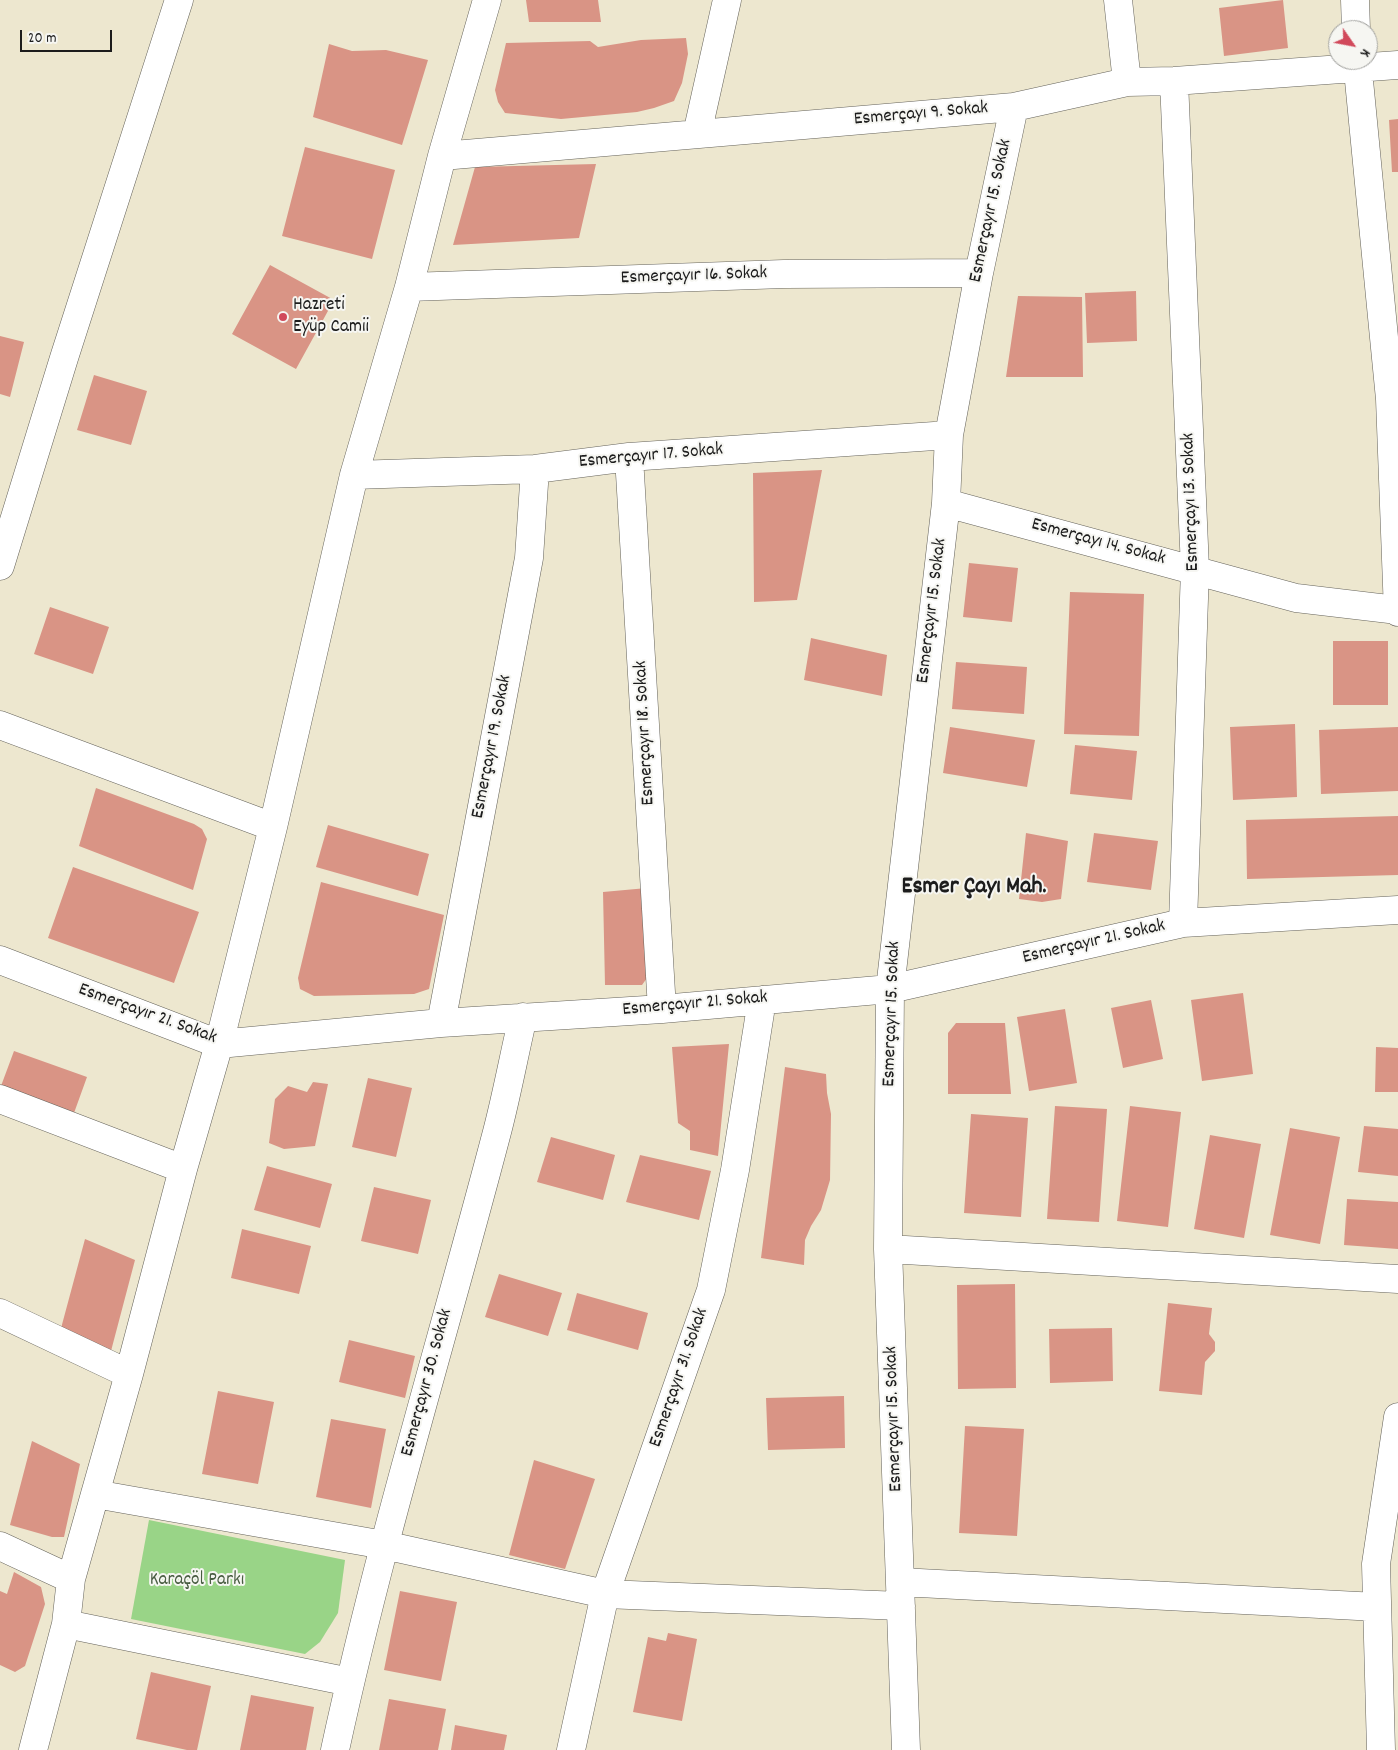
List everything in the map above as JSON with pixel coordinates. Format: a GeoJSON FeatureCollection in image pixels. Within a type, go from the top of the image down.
{"type":"FeatureCollection","features":[{"type":"Feature","properties":{"kind":"street"},"geometry":{"type":"LineString","coordinates":[[0,566],[64,358],[179,0]]}},
{"type":"Feature","properties":{"kind":"street"},"geometry":{"type":"LineString","coordinates":[[33,1750],[66,1624],[71,1579],[129,1374],[183,1168],[219,1044],[273,827],[354,476],[409,287],[442,156],[487,0]]}},
{"type":"Feature","properties":{"kind":"street"},"geometry":{"type":"LineString","coordinates":[[697,134],[727,0]]}},
{"type":"Feature","properties":{"kind":"street"},"geometry":{"type":"LineString","coordinates":[[1118,0],[1128,82]]}},
{"type":"Feature","properties":{"kind":"street"},"geometry":{"type":"LineString","coordinates":[[1355,0],[1356,20]]}},
{"type":"Feature","properties":{"kind":"street","name":"Esmerçayı 9. Sokak"},"geometry":{"type":"LineString","coordinates":[[1378,64],[1398,65]]}},
{"type":"Feature","properties":{"kind":"street","name":"Esmerçayı 9. Sokak"},"geometry":{"type":"LineString","coordinates":[[442,156],[1014,107],[1128,82],[1174,81],[1328,67]]}},
{"type":"Feature","properties":{"kind":"street"},"geometry":{"type":"LineString","coordinates":[[1359,70],[1390,399],[1398,611]]}},
{"type":"Feature","properties":{"kind":"street","name":"Esmerçayı 13. Sokak"},"geometry":{"type":"LineString","coordinates":[[1174,81],[1196,569],[1183,923]]}},
{"type":"Feature","properties":{"kind":"street","name":"Esmerçayır 15. Sokak"},"geometry":{"type":"LineString","coordinates":[[906,1750],[888,1249],[890,989],[946,503],[949,435],[979,273],[1014,107]]}},
{"type":"Feature","properties":{"kind":"street","name":"Esmerçayır 16. Sokak"},"geometry":{"type":"LineString","coordinates":[[409,287],[784,274],[979,273]]}},
{"type":"Feature","properties":{"kind":"street","name":"Esmerçayır 17. Sokak"},"geometry":{"type":"LineString","coordinates":[[354,476],[535,469],[629,457],[949,435]]}},
{"type":"Feature","properties":{"kind":"street","name":"Esmerçayır 18. Sokak"},"geometry":{"type":"LineString","coordinates":[[629,457],[662,1009]]}},
{"type":"Feature","properties":{"kind":"street","name":"Esmerçayır 19. Sokak"},"geometry":{"type":"LineString","coordinates":[[441,1023],[529,558],[535,469]]}},
{"type":"Feature","properties":{"kind":"street","name":"Esmerçayı 14. Sokak"},"geometry":{"type":"LineString","coordinates":[[946,503],[1196,569],[1296,598],[1398,611]]}},
{"type":"Feature","properties":{"kind":"street"},"geometry":{"type":"LineString","coordinates":[[0,725],[273,827]]}},
{"type":"Feature","properties":{"kind":"street","name":"Esmerçayır 21. Sokak"},"geometry":{"type":"LineString","coordinates":[[0,960],[219,1044],[441,1023],[662,1009],[890,989],[1183,923],[1398,910]]}},
{"type":"Feature","properties":{"kind":"street","name":"Esmerçayır 31. Sokak"},"geometry":{"type":"LineString","coordinates":[[571,1750],[605,1594],[711,1290],[735,1170],[762,1000]]}},
{"type":"Feature","properties":{"kind":"street","name":"Esmerçayır 30. Sokak"},"geometry":{"type":"LineString","coordinates":[[335,1750],[384,1545],[497,1130],[523,1017]]}},
{"type":"Feature","properties":{"kind":"street"},"geometry":{"type":"LineString","coordinates":[[0,1099],[183,1168]]}},
{"type":"Feature","properties":{"kind":"street"},"geometry":{"type":"LineString","coordinates":[[888,1249],[1398,1279]]}},
{"type":"Feature","properties":{"kind":"street"},"geometry":{"type":"LineString","coordinates":[[0,1313],[129,1374]]}},
{"type":"Feature","properties":{"kind":"street"},"geometry":{"type":"LineString","coordinates":[[1380,1750],[1377,1607],[1387,1565],[1398,1417]]}},
{"type":"Feature","properties":{"kind":"street"},"geometry":{"type":"LineString","coordinates":[[95,1494],[384,1545],[605,1594],[901,1594],[1377,1607]]}},
{"type":"Feature","properties":{"kind":"street"},"geometry":{"type":"LineString","coordinates":[[0,1546],[71,1579]]}},
{"type":"Feature","properties":{"kind":"street"},"geometry":{"type":"LineString","coordinates":[[66,1624],[350,1682]]}},
{"type":"Feature","properties":{"kind":"green space","name":"Karaçöl Parkı"},"geometry":{"type":"Polygon","coordinates":[[[149,1520],[345,1560],[338,1613],[320,1642],[305,1654],[131,1619],[149,1520]]]}},
{"type":"Feature","properties":{"kind":"building"},"geometry":{"type":"Polygon","coordinates":[[[526,0],[598,0],[601,22],[529,22],[526,0]]]}},
{"type":"Feature","properties":{"kind":"building"},"geometry":{"type":"Polygon","coordinates":[[[1283,0],[1288,48],[1224,56],[1219,8],[1283,0]]]}},
{"type":"Feature","properties":{"kind":"building"},"geometry":{"type":"Polygon","coordinates":[[[686,38],[688,54],[682,83],[674,101],[654,108],[637,112],[561,119],[505,113],[498,102],[495,90],[506,43],[590,41],[598,47],[641,40],[686,38]]]}},
{"type":"Feature","properties":{"kind":"building"},"geometry":{"type":"Polygon","coordinates":[[[329,44],[352,51],[386,50],[428,60],[402,145],[313,117],[329,44]]]}},
{"type":"Feature","properties":{"kind":"building"},"geometry":{"type":"Polygon","coordinates":[[[1398,119],[1398,172],[1392,172],[1389,120],[1398,119]]]}},
{"type":"Feature","properties":{"kind":"building"},"geometry":{"type":"Polygon","coordinates":[[[305,147],[395,170],[372,259],[282,236],[305,147]]]}},
{"type":"Feature","properties":{"kind":"building"},"geometry":{"type":"Polygon","coordinates":[[[596,164],[579,238],[453,245],[475,167],[596,164]]]}},
{"type":"Feature","properties":{"kind":"building","name":"Hazreti Eyüp Camii"},"geometry":{"type":"Polygon","coordinates":[[[270,265],[334,300],[296,369],[232,334],[270,265]]]}},
{"type":"Feature","properties":{"kind":"building"},"geometry":{"type":"Polygon","coordinates":[[[1136,291],[1137,341],[1087,343],[1085,293],[1136,291]]]}},
{"type":"Feature","properties":{"kind":"building"},"geometry":{"type":"Polygon","coordinates":[[[1018,296],[1082,297],[1083,377],[1006,377],[1018,296]]]}},
{"type":"Feature","properties":{"kind":"building"},"geometry":{"type":"Polygon","coordinates":[[[0,336],[24,342],[10,397],[0,394],[0,336]]]}},
{"type":"Feature","properties":{"kind":"building"},"geometry":{"type":"Polygon","coordinates":[[[94,375],[147,391],[131,445],[77,430],[94,375]]]}},
{"type":"Feature","properties":{"kind":"building"},"geometry":{"type":"Polygon","coordinates":[[[822,470],[797,600],[754,602],[753,473],[822,470]]]}},
{"type":"Feature","properties":{"kind":"building"},"geometry":{"type":"Polygon","coordinates":[[[969,563],[1018,568],[1012,622],[963,617],[969,563]]]}},
{"type":"Feature","properties":{"kind":"building"},"geometry":{"type":"Polygon","coordinates":[[[1070,592],[1144,594],[1139,736],[1064,734],[1070,592]]]}},
{"type":"Feature","properties":{"kind":"building"},"geometry":{"type":"Polygon","coordinates":[[[50,607],[109,627],[93,674],[34,654],[50,607]]]}},
{"type":"Feature","properties":{"kind":"building"},"geometry":{"type":"Polygon","coordinates":[[[811,638],[887,655],[882,696],[804,680],[811,638]]]}},
{"type":"Feature","properties":{"kind":"building"},"geometry":{"type":"Polygon","coordinates":[[[1333,641],[1388,641],[1388,705],[1333,705],[1333,641]]]}},
{"type":"Feature","properties":{"kind":"building"},"geometry":{"type":"Polygon","coordinates":[[[956,662],[1027,667],[1024,714],[952,709],[956,662]]]}},
{"type":"Feature","properties":{"kind":"building"},"geometry":{"type":"Polygon","coordinates":[[[1295,724],[1297,797],[1233,800],[1230,727],[1295,724]]]}},
{"type":"Feature","properties":{"kind":"building"},"geometry":{"type":"Polygon","coordinates":[[[950,727],[1035,740],[1027,787],[943,773],[950,727]]]}},
{"type":"Feature","properties":{"kind":"building"},"geometry":{"type":"Polygon","coordinates":[[[1398,727],[1398,791],[1321,794],[1319,730],[1398,727]]]}},
{"type":"Feature","properties":{"kind":"building"},"geometry":{"type":"Polygon","coordinates":[[[1075,745],[1137,751],[1132,800],[1070,794],[1075,745]]]}},
{"type":"Feature","properties":{"kind":"building"},"geometry":{"type":"Polygon","coordinates":[[[96,788],[194,824],[202,829],[207,839],[193,890],[79,846],[96,788]]]}},
{"type":"Feature","properties":{"kind":"building"},"geometry":{"type":"Polygon","coordinates":[[[1398,816],[1398,875],[1247,879],[1246,820],[1398,816]]]}},
{"type":"Feature","properties":{"kind":"building"},"geometry":{"type":"Polygon","coordinates":[[[328,825],[429,854],[418,896],[316,867],[328,825]]]}},
{"type":"Feature","properties":{"kind":"building"},"geometry":{"type":"Polygon","coordinates":[[[1026,833],[1068,841],[1061,899],[1042,902],[1019,899],[1026,833]]]}},
{"type":"Feature","properties":{"kind":"building"},"geometry":{"type":"Polygon","coordinates":[[[1094,833],[1158,841],[1151,890],[1087,882],[1094,833]]]}},
{"type":"Feature","properties":{"kind":"building"},"geometry":{"type":"Polygon","coordinates":[[[73,867],[199,912],[174,983],[48,938],[73,867]]]}},
{"type":"Feature","properties":{"kind":"building"},"geometry":{"type":"Polygon","coordinates":[[[321,882],[444,915],[429,989],[414,994],[314,996],[300,989],[298,978],[321,882]]]}},
{"type":"Feature","properties":{"kind":"building"},"geometry":{"type":"Polygon","coordinates":[[[647,888],[652,971],[642,985],[605,985],[603,892],[647,888]]]}},
{"type":"Feature","properties":{"kind":"building"},"geometry":{"type":"Polygon","coordinates":[[[1243,993],[1253,1074],[1202,1081],[1191,1000],[1243,993]]]}},
{"type":"Feature","properties":{"kind":"building"},"geometry":{"type":"Polygon","coordinates":[[[1151,1000],[1163,1059],[1123,1068],[1111,1008],[1151,1000]]]}},
{"type":"Feature","properties":{"kind":"building"},"geometry":{"type":"Polygon","coordinates":[[[1065,1009],[1077,1083],[1029,1091],[1017,1017],[1065,1009]]]}},
{"type":"Feature","properties":{"kind":"building"},"geometry":{"type":"Polygon","coordinates":[[[956,1023],[1005,1023],[1011,1094],[948,1094],[948,1033],[956,1023]]]}},
{"type":"Feature","properties":{"kind":"building"},"geometry":{"type":"Polygon","coordinates":[[[729,1044],[718,1156],[690,1150],[690,1131],[678,1123],[672,1047],[729,1044]]]}},
{"type":"Feature","properties":{"kind":"building"},"geometry":{"type":"Polygon","coordinates":[[[1376,1047],[1398,1048],[1398,1092],[1375,1092],[1376,1047]]]}},
{"type":"Feature","properties":{"kind":"building"},"geometry":{"type":"Polygon","coordinates":[[[14,1051],[87,1077],[74,1113],[1,1086],[14,1051]]]}},
{"type":"Feature","properties":{"kind":"building"},"geometry":{"type":"Polygon","coordinates":[[[785,1067],[826,1074],[831,1114],[830,1180],[821,1210],[805,1240],[804,1265],[761,1258],[785,1067]]]}},
{"type":"Feature","properties":{"kind":"building"},"geometry":{"type":"Polygon","coordinates":[[[368,1078],[412,1088],[396,1157],[352,1147],[368,1078]]]}},
{"type":"Feature","properties":{"kind":"building"},"geometry":{"type":"Polygon","coordinates":[[[313,1082],[328,1084],[315,1146],[284,1149],[269,1143],[275,1099],[288,1086],[307,1092],[313,1082]]]}},
{"type":"Feature","properties":{"kind":"building"},"geometry":{"type":"Polygon","coordinates":[[[1055,1106],[1107,1109],[1099,1222],[1047,1219],[1055,1106]]]}},
{"type":"Feature","properties":{"kind":"building"},"geometry":{"type":"Polygon","coordinates":[[[1130,1106],[1181,1112],[1168,1227],[1117,1221],[1130,1106]]]}},
{"type":"Feature","properties":{"kind":"building"},"geometry":{"type":"Polygon","coordinates":[[[971,1114],[1028,1118],[1021,1217],[964,1213],[971,1114]]]}},
{"type":"Feature","properties":{"kind":"building"},"geometry":{"type":"Polygon","coordinates":[[[1364,1126],[1398,1129],[1398,1176],[1358,1172],[1364,1126]]]}},
{"type":"Feature","properties":{"kind":"building"},"geometry":{"type":"Polygon","coordinates":[[[1290,1128],[1340,1137],[1320,1244],[1270,1235],[1290,1128]]]}},
{"type":"Feature","properties":{"kind":"building"},"geometry":{"type":"Polygon","coordinates":[[[1210,1135],[1261,1144],[1244,1238],[1194,1229],[1210,1135]]]}},
{"type":"Feature","properties":{"kind":"building"},"geometry":{"type":"Polygon","coordinates":[[[551,1137],[615,1155],[603,1200],[537,1182],[551,1137]]]}},
{"type":"Feature","properties":{"kind":"building"},"geometry":{"type":"Polygon","coordinates":[[[640,1155],[711,1171],[699,1220],[626,1202],[640,1155]]]}},
{"type":"Feature","properties":{"kind":"building"},"geometry":{"type":"Polygon","coordinates":[[[267,1166],[332,1184],[320,1228],[254,1210],[267,1166]]]}},
{"type":"Feature","properties":{"kind":"building"},"geometry":{"type":"Polygon","coordinates":[[[374,1187],[431,1200],[418,1254],[361,1241],[374,1187]]]}},
{"type":"Feature","properties":{"kind":"building"},"geometry":{"type":"Polygon","coordinates":[[[1347,1199],[1398,1202],[1398,1249],[1344,1245],[1347,1199]]]}},
{"type":"Feature","properties":{"kind":"building"},"geometry":{"type":"Polygon","coordinates":[[[242,1229],[311,1246],[299,1294],[231,1278],[242,1229]]]}},
{"type":"Feature","properties":{"kind":"building"},"geometry":{"type":"Polygon","coordinates":[[[85,1239],[135,1260],[111,1351],[60,1332],[85,1239]]]}},
{"type":"Feature","properties":{"kind":"building"},"geometry":{"type":"Polygon","coordinates":[[[499,1274],[562,1293],[548,1336],[485,1317],[499,1274]]]}},
{"type":"Feature","properties":{"kind":"building"},"geometry":{"type":"Polygon","coordinates":[[[1015,1284],[1016,1388],[958,1389],[957,1285],[1015,1284]]]}},
{"type":"Feature","properties":{"kind":"building"},"geometry":{"type":"Polygon","coordinates":[[[577,1293],[648,1313],[638,1350],[567,1330],[577,1293]]]}},
{"type":"Feature","properties":{"kind":"building"},"geometry":{"type":"Polygon","coordinates":[[[1168,1303],[1212,1308],[1209,1334],[1215,1342],[1215,1351],[1205,1362],[1202,1395],[1159,1391],[1168,1303]]]}},
{"type":"Feature","properties":{"kind":"building"},"geometry":{"type":"Polygon","coordinates":[[[1112,1328],[1113,1381],[1050,1383],[1049,1329],[1112,1328]]]}},
{"type":"Feature","properties":{"kind":"building"},"geometry":{"type":"Polygon","coordinates":[[[349,1340],[415,1356],[405,1398],[339,1382],[349,1340]]]}},
{"type":"Feature","properties":{"kind":"building"},"geometry":{"type":"Polygon","coordinates":[[[218,1391],[274,1402],[258,1484],[202,1474],[218,1391]]]}},
{"type":"Feature","properties":{"kind":"building"},"geometry":{"type":"Polygon","coordinates":[[[844,1396],[845,1448],[768,1450],[766,1398],[844,1396]]]}},
{"type":"Feature","properties":{"kind":"building"},"geometry":{"type":"Polygon","coordinates":[[[331,1419],[386,1429],[371,1508],[316,1497],[331,1419]]]}},
{"type":"Feature","properties":{"kind":"building"},"geometry":{"type":"Polygon","coordinates":[[[965,1426],[1024,1429],[1017,1536],[959,1533],[965,1426]]]}},
{"type":"Feature","properties":{"kind":"building"},"geometry":{"type":"Polygon","coordinates":[[[32,1441],[80,1464],[64,1537],[52,1537],[10,1525],[32,1441]]]}},
{"type":"Feature","properties":{"kind":"building"},"geometry":{"type":"Polygon","coordinates":[[[534,1460],[595,1479],[565,1569],[509,1555],[534,1460]]]}},
{"type":"Feature","properties":{"kind":"building"},"geometry":{"type":"Polygon","coordinates":[[[14,1572],[41,1587],[45,1604],[25,1666],[15,1672],[0,1665],[0,1591],[7,1594],[14,1572]]]}},
{"type":"Feature","properties":{"kind":"building"},"geometry":{"type":"Polygon","coordinates":[[[400,1591],[457,1602],[441,1681],[384,1670],[400,1591]]]}},
{"type":"Feature","properties":{"kind":"building"},"geometry":{"type":"Polygon","coordinates":[[[668,1633],[697,1639],[682,1721],[633,1712],[648,1637],[666,1641],[668,1633]]]}},
{"type":"Feature","properties":{"kind":"building"},"geometry":{"type":"Polygon","coordinates":[[[151,1672],[211,1686],[197,1750],[187,1750],[136,1739],[151,1672]]]}},
{"type":"Feature","properties":{"kind":"building"},"geometry":{"type":"Polygon","coordinates":[[[251,1695],[314,1707],[306,1750],[240,1750],[251,1695]]]}},
{"type":"Feature","properties":{"kind":"building"},"geometry":{"type":"Polygon","coordinates":[[[389,1699],[446,1709],[438,1750],[379,1750],[389,1699]]]}},
{"type":"Feature","properties":{"kind":"building"},"geometry":{"type":"Polygon","coordinates":[[[455,1725],[507,1735],[504,1750],[451,1750],[455,1725]]]}},
{"type":"Feature","properties":{"kind":"place","name":"Hazreti Eyüp Camii"},"geometry":{"type":"Point","coordinates":[283,317]}},
{"type":"Feature","properties":{"kind":"district","name":"Esmer Çayı Mah."},"geometry":{"type":"Point","coordinates":[974,889]}}]}
